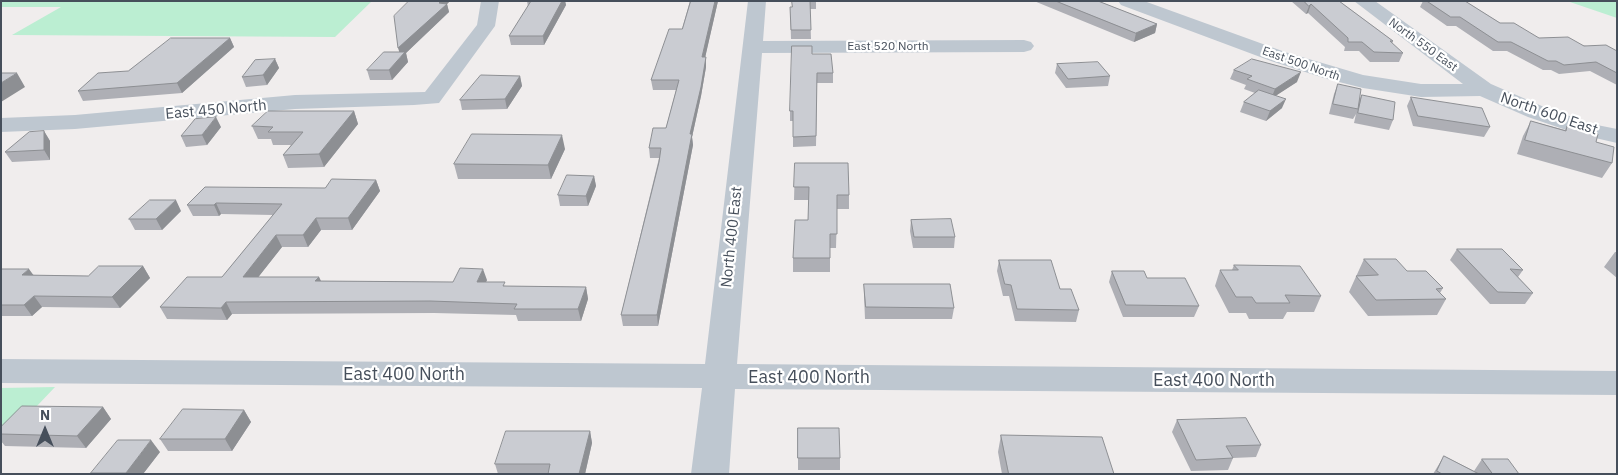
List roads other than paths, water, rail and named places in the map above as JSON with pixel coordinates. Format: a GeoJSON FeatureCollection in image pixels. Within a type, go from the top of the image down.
{"type":"FeatureCollection","features":[{"type":"Feature","properties":{"kind":"street","name":"East 450 North"},"geometry":{"type":"LineString","coordinates":[[1,125],[91,122],[296,102],[387,101],[432,98],[486,26],[490,1]]}},
{"type":"Feature","properties":{"kind":"street","name":"North 400 East"},"geometry":{"type":"LineString","coordinates":[[710,474],[718,378],[757,1]]}},
{"type":"Feature","properties":{"kind":"street","name":"East 500 North"},"geometry":{"type":"LineString","coordinates":[[1127,1],[1321,72],[1359,82],[1446,92],[1483,90]]}},
{"type":"Feature","properties":{"kind":"street","name":"North 550 East"},"geometry":{"type":"LineString","coordinates":[[1363,1],[1483,90]]}},
{"type":"Feature","properties":{"kind":"street","name":"East 520 North"},"geometry":{"type":"LineString","coordinates":[[753,47],[1024,46]]}},
{"type":"Feature","properties":{"kind":"street","name":"North 600 East"},"geometry":{"type":"LineString","coordinates":[[1483,90],[1536,112],[1586,129],[1617,136]]}},
{"type":"Feature","properties":{"kind":"street","name":"East 400 North"},"geometry":{"type":"LineString","coordinates":[[1,371],[718,378],[1617,383]]}}]}
